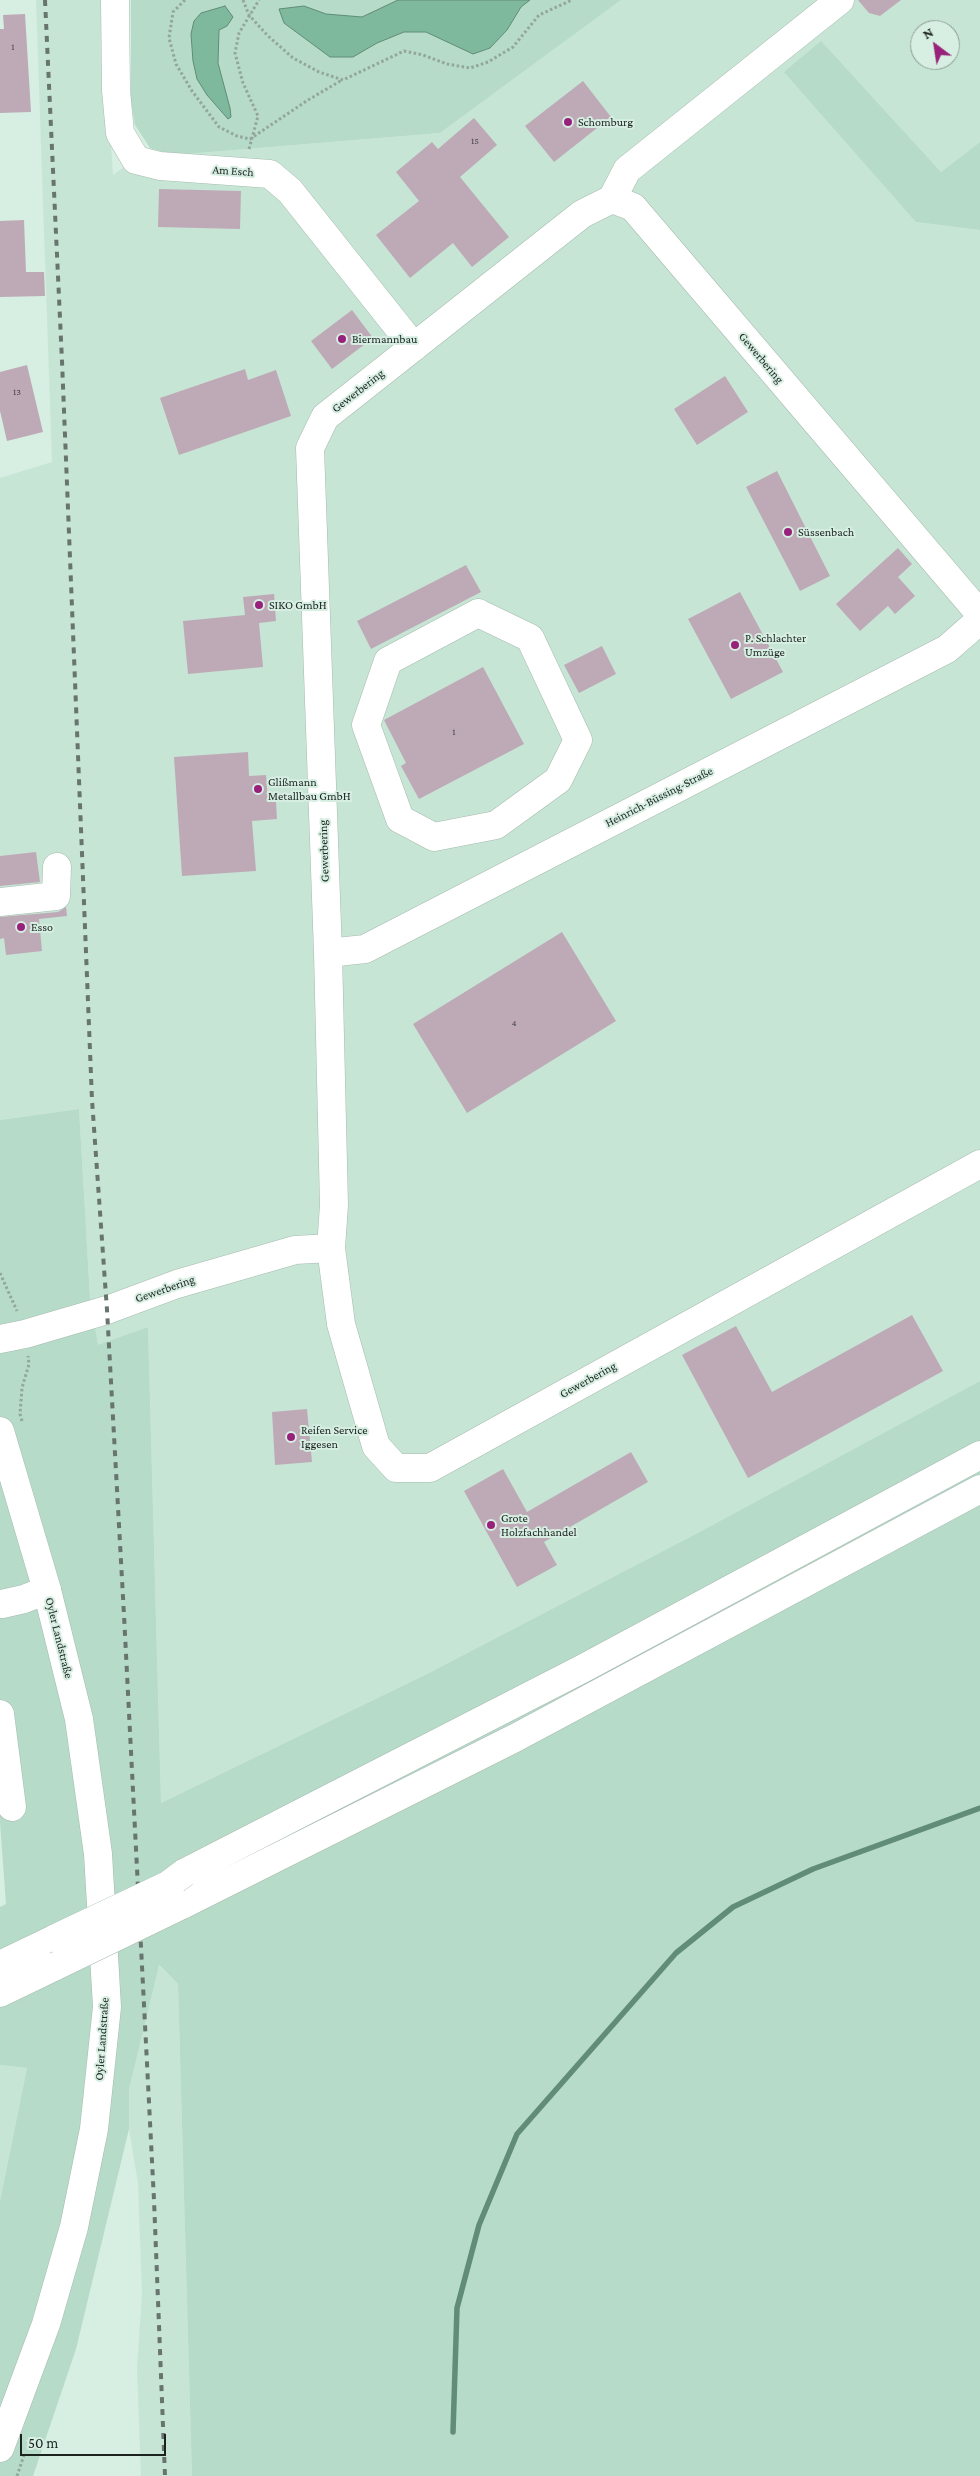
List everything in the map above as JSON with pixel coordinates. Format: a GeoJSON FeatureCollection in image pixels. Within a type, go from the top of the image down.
{"type":"FeatureCollection","features":[{"type":"Feature","properties":{"kind":"main road","name":"Am Esch"},"geometry":{"type":"LineString","coordinates":[[115,0],[116,90],[120,133],[136,160],[160,166],[270,174],[290,190],[414,347]]}},
{"type":"Feature","properties":{"kind":"main road"},"geometry":{"type":"LineString","coordinates":[[612,198],[627,170],[840,0]]}},
{"type":"Feature","properties":{"kind":"main road","name":"Gewerbering"},"geometry":{"type":"LineString","coordinates":[[980,614],[633,207],[612,198],[582,214],[325,417],[310,448],[328,953],[334,1205],[331,1248],[341,1324],[376,1446],[396,1468],[430,1468],[980,1164]]}},
{"type":"Feature","properties":{"kind":"main road"},"geometry":{"type":"LineString","coordinates":[[478,613],[530,638],[578,740],[558,780],[496,825],[434,837],[400,820],[366,725],[388,661],[478,613]]}},
{"type":"Feature","properties":{"kind":"main road","name":"Heinrich-Büssing-Straße"},"geometry":{"type":"LineString","coordinates":[[328,953],[365,949],[947,648],[980,620]]}},
{"type":"Feature","properties":{"kind":"main road"},"geometry":{"type":"LineString","coordinates":[[0,902],[56,896],[56,867]]}},
{"type":"Feature","properties":{"kind":"main road","name":"Gewerbering"},"geometry":{"type":"LineString","coordinates":[[12,1337],[106,1310],[177,1284],[295,1250],[331,1248]]}},
{"type":"Feature","properties":{"kind":"main road","name":"Oyler Landstraße"},"geometry":{"type":"LineString","coordinates":[[0,1431],[47,1590],[79,1719],[90,1786],[103,1919],[107,2007],[94,2129],[74,2227],[46,2324],[0,2448]]}},
{"type":"Feature","properties":{"kind":"main road"},"geometry":{"type":"LineString","coordinates":[[0,1953],[56,1932],[168,1885],[184,1873],[582,1669],[980,1454]]}},
{"type":"Feature","properties":{"kind":"main road"},"geometry":{"type":"LineString","coordinates":[[0,1993],[182,1905],[515,1738],[980,1489]]}},
{"type":"Feature","properties":{"kind":"main road","name":"Oyler Landstraße"},"geometry":{"type":"LineString","coordinates":[[1,1605],[47,1590]]}},
{"type":"Feature","properties":{"kind":"main road"},"geometry":{"type":"LineString","coordinates":[[0,1714],[12,1807]]}},
{"type":"Feature","properties":{"kind":"main road"},"geometry":{"type":"LineString","coordinates":[[0,1965],[56,1932]]}},
{"type":"Feature","properties":{"kind":"path"},"geometry":{"type":"LineString","coordinates":[[185,0],[173,12],[170,38],[176,64],[219,127],[237,136],[250,139],[308,100],[343,80],[404,51],[423,55],[447,64],[470,68],[488,62],[513,48],[539,15],[572,0]]}},
{"type":"Feature","properties":{"kind":"path"},"geometry":{"type":"LineString","coordinates":[[243,0],[249,14],[267,35],[293,58],[318,72],[343,80]]}},
{"type":"Feature","properties":{"kind":"path"},"geometry":{"type":"LineString","coordinates":[[246,172],[250,139],[258,116],[243,83],[235,53],[239,33],[259,0]]}},
{"type":"Feature","properties":{"kind":"path"},"geometry":{"type":"LineString","coordinates":[[0,1273],[17,1311],[12,1337]]}},
{"type":"Feature","properties":{"kind":"shaded area"},"geometry":{"type":"Polygon","coordinates":[[[36,0],[102,0],[113,175],[150,148],[173,155],[440,133],[621,0],[980,0],[980,142],[941,172],[821,42],[916,222],[980,230],[980,1381],[692,1536],[427,1674],[161,1803],[148,1327],[98,1346],[90,1298],[79,1109],[0,1120],[0,478],[52,462],[36,0]]]}},
{"type":"Feature","properties":{"kind":"shaded area"},"geometry":{"type":"Polygon","coordinates":[[[131,0],[621,0],[440,133],[173,155],[150,148],[135,125],[131,101],[131,0]]]}},
{"type":"Feature","properties":{"kind":"shaded area"},"geometry":{"type":"Polygon","coordinates":[[[398,0],[530,0],[521,7],[507,30],[490,48],[473,54],[426,32],[404,32],[377,43],[353,57],[330,57],[284,23],[279,9],[304,6],[326,14],[362,17],[398,0]]]}},
{"type":"Feature","properties":{"kind":"shaded area"},"geometry":{"type":"Polygon","coordinates":[[[225,6],[233,17],[227,26],[219,30],[218,63],[230,108],[231,117],[228,119],[207,95],[197,79],[193,61],[191,34],[194,21],[201,13],[225,6]]]}},
{"type":"Feature","properties":{"kind":"shaded area"},"geometry":{"type":"Polygon","coordinates":[[[821,41],[941,172],[980,142],[980,230],[916,222],[784,72],[821,41]]]}},
{"type":"Feature","properties":{"kind":"shaded area"},"geometry":{"type":"Polygon","coordinates":[[[79,1109],[90,1298],[98,1345],[148,1327],[161,1803],[427,1674],[692,1536],[980,1381],[980,2476],[192,2476],[178,1984],[159,1965],[129,2089],[129,2129],[76,2349],[33,2476],[0,2476],[0,2201],[27,2068],[0,2065],[0,1907],[6,1904],[0,1822],[0,1120],[79,1109]]]}},
{"type":"Feature","properties":{"kind":"shaded area"},"geometry":{"type":"Polygon","coordinates":[[[158,1965],[178,1984],[192,2476],[141,2476],[137,2369],[142,2293],[138,2183],[129,2129],[129,2089],[158,1965]]]}},
{"type":"Feature","properties":{"kind":"shaded area"},"geometry":{"type":"Polygon","coordinates":[[[0,2065],[27,2068],[0,2201],[0,2065]]]}},
{"type":"Feature","properties":{"kind":"building"},"geometry":{"type":"Polygon","coordinates":[[[858,0],[901,0],[880,16],[869,13],[858,0]]]}},
{"type":"Feature","properties":{"kind":"building"},"geometry":{"type":"Polygon","coordinates":[[[25,14],[31,112],[0,113],[0,29],[4,29],[3,15],[25,14]]]}},
{"type":"Feature","properties":{"kind":"building","name":"Schomburg"},"geometry":{"type":"Polygon","coordinates":[[[583,81],[611,117],[554,162],[525,126],[583,81]]]}},
{"type":"Feature","properties":{"kind":"building"},"geometry":{"type":"Polygon","coordinates":[[[474,118],[497,145],[460,177],[509,237],[472,267],[453,243],[410,278],[376,235],[419,201],[396,172],[432,142],[438,149],[474,118]]]}},
{"type":"Feature","properties":{"kind":"building"},"geometry":{"type":"Polygon","coordinates":[[[159,189],[241,191],[240,229],[158,227],[159,189]]]}},
{"type":"Feature","properties":{"kind":"building"},"geometry":{"type":"Polygon","coordinates":[[[24,220],[26,272],[44,272],[45,296],[0,297],[0,221],[24,220]]]}},
{"type":"Feature","properties":{"kind":"building","name":"Biermannbau"},"geometry":{"type":"Polygon","coordinates":[[[352,310],[373,338],[332,369],[311,341],[352,310]]]}},
{"type":"Feature","properties":{"kind":"building"},"geometry":{"type":"Polygon","coordinates":[[[27,365],[43,432],[7,441],[0,411],[0,372],[27,365]]]}},
{"type":"Feature","properties":{"kind":"building"},"geometry":{"type":"Polygon","coordinates":[[[245,369],[248,380],[276,370],[291,416],[179,455],[160,398],[245,369]]]}},
{"type":"Feature","properties":{"kind":"building"},"geometry":{"type":"Polygon","coordinates":[[[725,376],[748,412],[697,445],[674,409],[725,376]]]}},
{"type":"Feature","properties":{"kind":"building","name":"Süssenbach"},"geometry":{"type":"Polygon","coordinates":[[[777,471],[830,576],[800,591],[746,487],[777,471]]]}},
{"type":"Feature","properties":{"kind":"building"},"geometry":{"type":"Polygon","coordinates":[[[898,548],[912,564],[898,577],[915,596],[895,614],[888,606],[860,631],[836,604],[898,548]]]}},
{"type":"Feature","properties":{"kind":"building"},"geometry":{"type":"Polygon","coordinates":[[[466,565],[481,592],[371,649],[357,621],[466,565]]]}},
{"type":"Feature","properties":{"kind":"building","name":"P. Schlachter Umzüge"},"geometry":{"type":"Polygon","coordinates":[[[740,592],[783,672],[731,699],[688,619],[740,592]]]}},
{"type":"Feature","properties":{"kind":"building"},"geometry":{"type":"Polygon","coordinates":[[[274,594],[276,621],[259,623],[263,667],[188,674],[183,621],[245,615],[243,597],[274,594]]]}},
{"type":"Feature","properties":{"kind":"building"},"geometry":{"type":"Polygon","coordinates":[[[602,646],[616,674],[579,693],[564,665],[602,646]]]}},
{"type":"Feature","properties":{"kind":"building"},"geometry":{"type":"Polygon","coordinates":[[[483,667],[524,744],[419,799],[401,766],[406,763],[384,720],[483,667]]]}},
{"type":"Feature","properties":{"kind":"building"},"geometry":{"type":"Polygon","coordinates":[[[248,752],[249,776],[266,775],[268,802],[276,802],[277,819],[252,821],[256,871],[182,876],[174,757],[248,752]]]}},
{"type":"Feature","properties":{"kind":"building"},"geometry":{"type":"Polygon","coordinates":[[[36,852],[40,882],[0,886],[0,856],[36,852]]]}},
{"type":"Feature","properties":{"kind":"building","name":"Esso"},"geometry":{"type":"Polygon","coordinates":[[[66,907],[67,916],[39,919],[42,951],[6,955],[4,938],[0,939],[0,917],[58,912],[66,907]]]}},
{"type":"Feature","properties":{"kind":"building"},"geometry":{"type":"Polygon","coordinates":[[[562,932],[616,1021],[467,1113],[413,1024],[562,932]]]}},
{"type":"Feature","properties":{"kind":"building"},"geometry":{"type":"Polygon","coordinates":[[[912,1315],[943,1371],[748,1478],[682,1355],[736,1326],[772,1392],[912,1315]]]}},
{"type":"Feature","properties":{"kind":"building","name":"Reifen Service Iggesen"},"geometry":{"type":"Polygon","coordinates":[[[307,1409],[312,1462],[275,1465],[272,1412],[307,1409]]]}},
{"type":"Feature","properties":{"kind":"building"},"geometry":{"type":"Polygon","coordinates":[[[631,1452],[648,1482],[544,1542],[557,1565],[517,1587],[464,1491],[503,1469],[527,1512],[631,1452]]]}},
{"type":"Feature","properties":{"kind":"waterway"},"geometry":{"type":"LineString","coordinates":[[453,2432],[457,2308],[479,2225],[517,2134],[676,1953],[733,1907],[813,1869],[980,1808]]}},
{"type":"Feature","properties":{"kind":"railway"},"geometry":{"type":"LineString","coordinates":[[45,0],[62,361],[92,1100],[107,1310],[124,1615],[154,2200],[165,2476]]}},
{"type":"Feature","properties":{"kind":"place","name":"Schomburg"},"geometry":{"type":"Point","coordinates":[568,122]}},
{"type":"Feature","properties":{"kind":"place","name":"Biermannbau"},"geometry":{"type":"Point","coordinates":[342,339]}},
{"type":"Feature","properties":{"kind":"place","name":"Süssenbach"},"geometry":{"type":"Point","coordinates":[788,532]}},
{"type":"Feature","properties":{"kind":"place","name":"SIKO GmbH"},"geometry":{"type":"Point","coordinates":[259,605]}},
{"type":"Feature","properties":{"kind":"place","name":"P. Schlachter Umzüge"},"geometry":{"type":"Point","coordinates":[735,645]}},
{"type":"Feature","properties":{"kind":"place","name":"Glißmann Metallbau GmbH"},"geometry":{"type":"Point","coordinates":[258,789]}},
{"type":"Feature","properties":{"kind":"place","name":"Esso"},"geometry":{"type":"Point","coordinates":[21,927]}},
{"type":"Feature","properties":{"kind":"place","name":"Reifen Service Iggesen"},"geometry":{"type":"Point","coordinates":[291,1437]}},
{"type":"Feature","properties":{"kind":"place","name":"Grote Holzfachhandel"},"geometry":{"type":"Point","coordinates":[491,1525]}}]}
